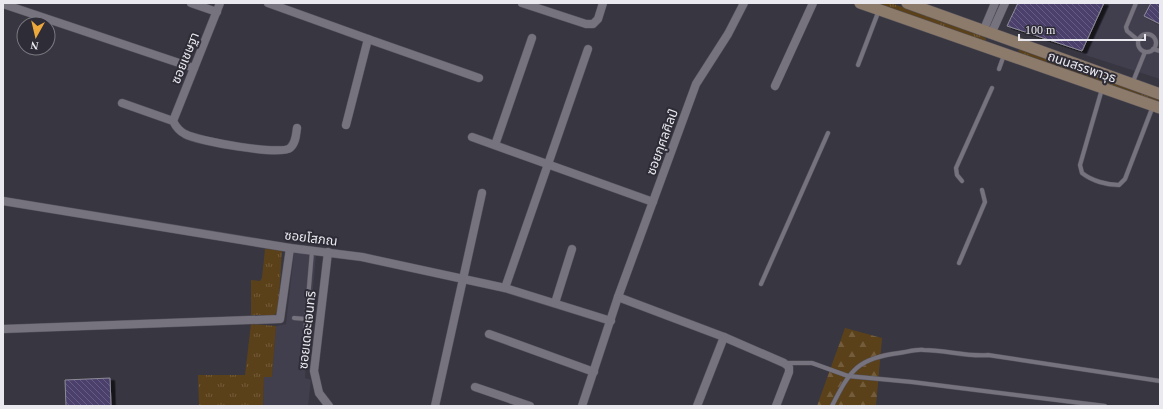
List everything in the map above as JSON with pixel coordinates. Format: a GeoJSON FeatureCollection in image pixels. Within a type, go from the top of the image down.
{"type":"FeatureCollection","features":[{"type":"Feature","properties":{"kind":"main road","name":"ถนนสรรพาวุธ"},"geometry":{"type":"LineString","coordinates":[[860,3],[1004,55],[1157,107]]}},
{"type":"Feature","properties":{"kind":"main road","name":"ถนนสรรพาวุธ"},"geometry":{"type":"LineString","coordinates":[[907,3],[1160,94]]}},
{"type":"Feature","properties":{"kind":"main road"},"geometry":{"type":"LineString","coordinates":[[1004,55],[1010,39]]}},
{"type":"Feature","properties":{"kind":"street"},"geometry":{"type":"LineString","coordinates":[[191,3],[217,12]]}},
{"type":"Feature","properties":{"kind":"street","name":"ซอยเชษฐา"},"geometry":{"type":"LineString","coordinates":[[173,121],[220,3]]}},
{"type":"Feature","properties":{"kind":"street"},"geometry":{"type":"LineString","coordinates":[[268,3],[479,78]]}},
{"type":"Feature","properties":{"kind":"street"},"geometry":{"type":"LineString","coordinates":[[522,3],[586,24],[593,24],[598,20],[603,3]]}},
{"type":"Feature","properties":{"kind":"street","name":"ซอยกุศลศิลป์"},"geometry":{"type":"LineString","coordinates":[[582,406],[618,297],[696,84],[728,34],[744,3]]}},
{"type":"Feature","properties":{"kind":"street"},"geometry":{"type":"LineString","coordinates":[[775,86],[813,3]]}},
{"type":"Feature","properties":{"kind":"street"},"geometry":{"type":"LineString","coordinates":[[988,31],[995,3]]}},
{"type":"Feature","properties":{"kind":"street"},"geometry":{"type":"LineString","coordinates":[[988,31],[1005,3]]}},
{"type":"Feature","properties":{"kind":"street"},"geometry":{"type":"LineString","coordinates":[[3,4],[194,68]]}},
{"type":"Feature","properties":{"kind":"street"},"geometry":{"type":"LineString","coordinates":[[495,144],[532,38]]}},
{"type":"Feature","properties":{"kind":"street"},"geometry":{"type":"LineString","coordinates":[[346,125],[368,39]]}},
{"type":"Feature","properties":{"kind":"street"},"geometry":{"type":"LineString","coordinates":[[505,288],[547,163],[588,49]]}},
{"type":"Feature","properties":{"kind":"street"},"geometry":{"type":"LineString","coordinates":[[122,103],[173,121],[177,129],[186,135],[234,146],[282,151],[290,148],[296,138],[298,128]]}},
{"type":"Feature","properties":{"kind":"street"},"geometry":{"type":"LineString","coordinates":[[472,137],[653,202]]}},
{"type":"Feature","properties":{"kind":"street"},"geometry":{"type":"LineString","coordinates":[[435,406],[482,193]]}},
{"type":"Feature","properties":{"kind":"street","name":"ซอยโสภณ"},"geometry":{"type":"LineString","coordinates":[[3,201],[290,248],[328,252],[463,277],[505,288],[611,321]]}},
{"type":"Feature","properties":{"kind":"street"},"geometry":{"type":"LineString","coordinates":[[3,329],[280,319],[290,248]]}},
{"type":"Feature","properties":{"kind":"street"},"geometry":{"type":"LineString","coordinates":[[555,303],[572,250]]}},
{"type":"Feature","properties":{"kind":"street","name":"ซอยเดอะเจนทริ"},"geometry":{"type":"LineString","coordinates":[[328,252],[314,371],[319,392],[329,406]]}},
{"type":"Feature","properties":{"kind":"street"},"geometry":{"type":"LineString","coordinates":[[618,297],[724,337],[784,363],[789,367],[789,372],[776,406]]}},
{"type":"Feature","properties":{"kind":"street"},"geometry":{"type":"LineString","coordinates":[[489,334],[594,372]]}},
{"type":"Feature","properties":{"kind":"street"},"geometry":{"type":"LineString","coordinates":[[698,406],[724,337]]}},
{"type":"Feature","properties":{"kind":"street"},"geometry":{"type":"LineString","coordinates":[[475,387],[530,406]]}},
{"type":"Feature","properties":{"kind":"lane"},"geometry":{"type":"LineString","coordinates":[[1136,3],[1126,27],[1127,31],[1138,40]]}},
{"type":"Feature","properties":{"kind":"lane"},"geometry":{"type":"LineString","coordinates":[[858,65],[879,10]]}},
{"type":"Feature","properties":{"kind":"lane"},"geometry":{"type":"LineString","coordinates":[[1132,84],[1145,52],[1154,48],[1156,43],[1151,35],[1142,35],[1138,40],[1138,46],[1145,52]]}},
{"type":"Feature","properties":{"kind":"lane"},"geometry":{"type":"LineString","coordinates":[[1154,48],[1160,51]]}},
{"type":"Feature","properties":{"kind":"lane"},"geometry":{"type":"LineString","coordinates":[[999,69],[1004,55]]}},
{"type":"Feature","properties":{"kind":"lane"},"geometry":{"type":"LineString","coordinates":[[962,181],[956,175],[956,168],[992,88]]}},
{"type":"Feature","properties":{"kind":"lane"},"geometry":{"type":"LineString","coordinates":[[1102,89],[1080,165],[1082,173],[1090,179],[1119,185],[1125,179],[1157,107]]}},
{"type":"Feature","properties":{"kind":"lane"},"geometry":{"type":"LineString","coordinates":[[761,284],[828,133]]}},
{"type":"Feature","properties":{"kind":"lane"},"geometry":{"type":"LineString","coordinates":[[959,263],[985,202],[982,190]]}},
{"type":"Feature","properties":{"kind":"lane"},"geometry":{"type":"LineString","coordinates":[[304,346],[312,250]]}},
{"type":"Feature","properties":{"kind":"lane"},"geometry":{"type":"LineString","coordinates":[[294,318],[306,319]]}},
{"type":"Feature","properties":{"kind":"lane"},"geometry":{"type":"LineString","coordinates":[[832,406],[848,376],[859,365],[879,355],[923,350],[974,356],[988,355],[1160,382]]}},
{"type":"Feature","properties":{"kind":"lane"},"geometry":{"type":"LineString","coordinates":[[784,363],[812,363],[848,376],[912,382],[1105,406]]}},
{"type":"Feature","properties":{"kind":"shaded area"},"geometry":{"type":"Polygon","coordinates":[[[1108,3],[1160,3],[1160,79],[1085,55],[1108,3]]]}},
{"type":"Feature","properties":{"kind":"shaded area"},"geometry":{"type":"Polygon","coordinates":[[[294,253],[316,255],[305,378],[311,380],[308,406],[263,406],[264,377],[272,376],[276,326],[286,324],[294,253]]]}},
{"type":"Feature","properties":{"kind":"green space"},"geometry":{"type":"Polygon","coordinates":[[[873,3],[891,3],[983,36],[986,39],[986,42],[873,3]]]}},
{"type":"Feature","properties":{"kind":"green space"},"geometry":{"type":"Polygon","coordinates":[[[1020,49],[1160,99],[1160,102],[1022,54],[1018,51],[1020,49]]]}},
{"type":"Feature","properties":{"kind":"green space"},"geometry":{"type":"Polygon","coordinates":[[[265,249],[282,250],[278,312],[274,315],[251,315],[251,280],[260,281],[262,278],[265,249]]]}},
{"type":"Feature","properties":{"kind":"green space"},"geometry":{"type":"Polygon","coordinates":[[[251,324],[276,326],[272,377],[264,377],[263,406],[199,406],[198,375],[245,375],[251,324]]]}},
{"type":"Feature","properties":{"kind":"green space"},"geometry":{"type":"Polygon","coordinates":[[[845,328],[882,338],[876,406],[817,406],[845,328]]]}},
{"type":"Feature","properties":{"kind":"building"},"geometry":{"type":"Polygon","coordinates":[[[1018,3],[1104,3],[1082,51],[1007,26],[1018,3]]]}},
{"type":"Feature","properties":{"kind":"building"},"geometry":{"type":"Polygon","coordinates":[[[1151,3],[1160,3],[1160,24],[1144,16],[1151,3]]]}},
{"type":"Feature","properties":{"kind":"building"},"geometry":{"type":"Polygon","coordinates":[[[110,378],[111,406],[66,406],[65,380],[110,378]]]}}]}
